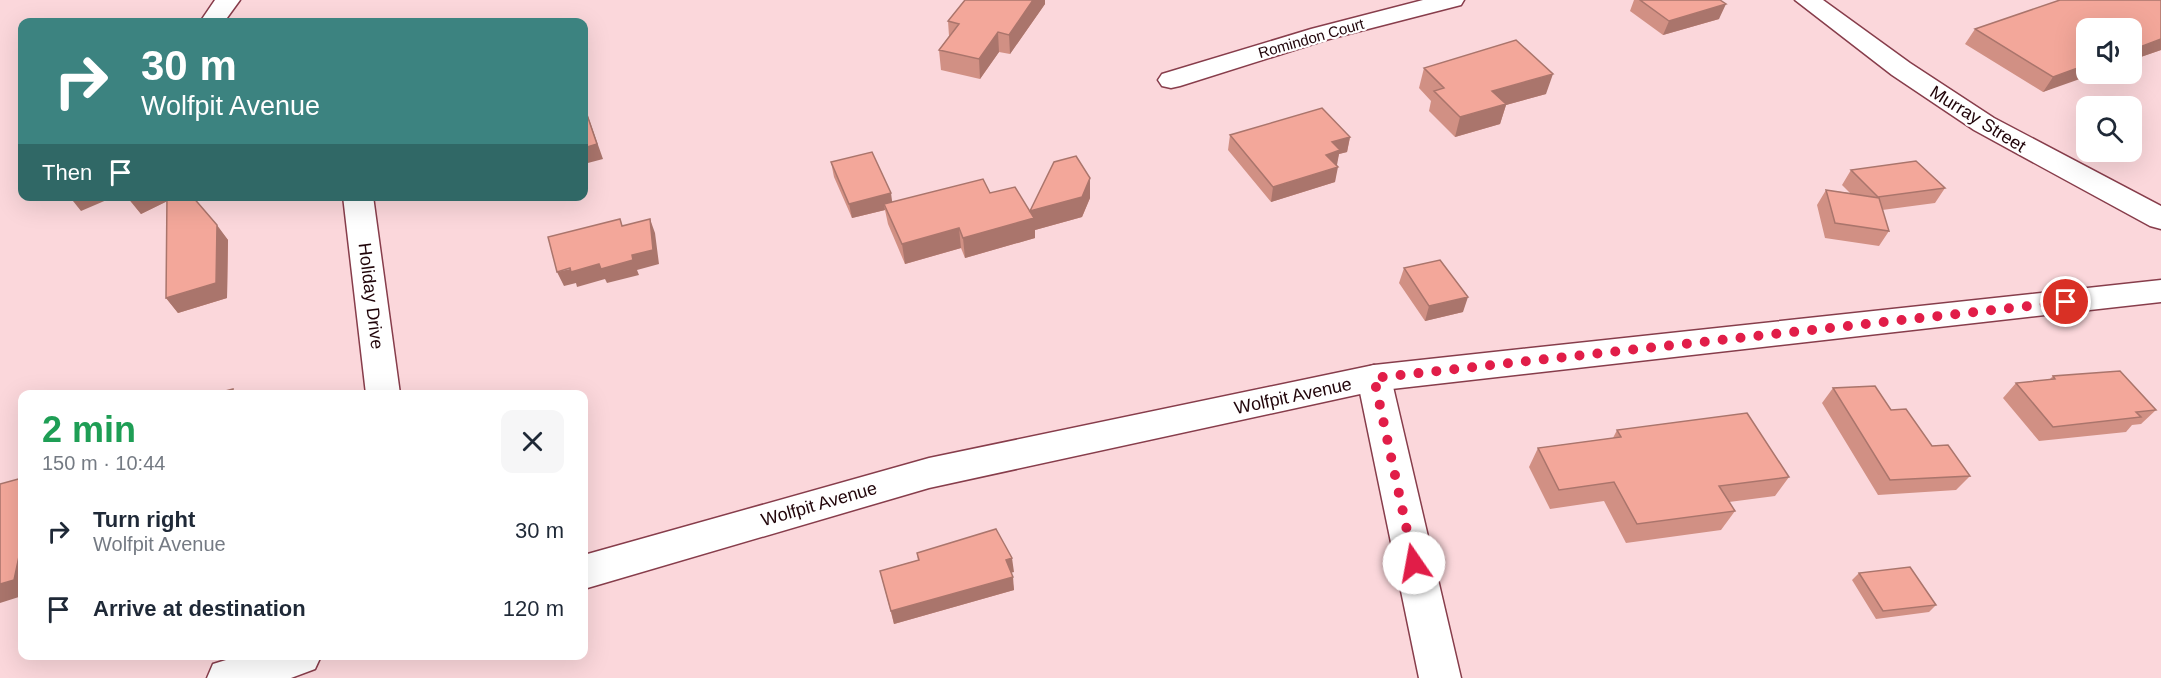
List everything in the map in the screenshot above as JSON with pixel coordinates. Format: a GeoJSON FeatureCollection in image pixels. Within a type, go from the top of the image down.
{"type":"FeatureCollection","features":[{"type":"Feature","properties":{"kind":"street"},"geometry":{"type":"LineString","coordinates":[[215,18],[228,0]]}},
{"type":"Feature","properties":{"kind":"street","name":"Romindon Court"},"geometry":{"type":"LineString","coordinates":[[1171,80],[1320,34],[1452,0]]}},
{"type":"Feature","properties":{"kind":"street","name":"Murray Street"},"geometry":{"type":"LineString","coordinates":[[1814,1],[1901,69],[1974,118],[2051,162],[2161,219]]}},
{"type":"Feature","properties":{"kind":"street","name":"Holiday Drive"},"geometry":{"type":"LineString","coordinates":[[359,201],[382,390]]}},
{"type":"Feature","properties":{"kind":"street","name":"Wolfpit Avenue"},"geometry":{"type":"LineString","coordinates":[[588,571],[929,473],[1374,378],[2161,291]]}},
{"type":"Feature","properties":{"kind":"street"},"geometry":{"type":"LineString","coordinates":[[1374,378],[1440,678]]}},
{"type":"Feature","properties":{"kind":"street"},"geometry":{"type":"LineString","coordinates":[[228,678],[288,660]]}},
{"type":"Feature","properties":{"kind":"building"},"geometry":{"type":"Polygon","coordinates":[[[965,0],[1033,0],[1009,35],[998,32],[979,59],[939,50],[959,24],[948,21],[965,0]]]}},
{"type":"Feature","properties":{"kind":"building"},"geometry":{"type":"Polygon","coordinates":[[[1640,0],[1720,0],[1726,4],[1669,21],[1640,0]]]}},
{"type":"Feature","properties":{"kind":"building"},"geometry":{"type":"Polygon","coordinates":[[[2060,0],[2161,0],[2161,39],[2142,46],[2142,18],[2076,18],[2076,69],[2053,77],[1975,29],[2060,0]]]}},
{"type":"Feature","properties":{"kind":"building"},"geometry":{"type":"Polygon","coordinates":[[[1516,40],[1553,74],[1492,91],[1506,104],[1460,117],[1434,91],[1444,88],[1424,68],[1516,40]]]}},
{"type":"Feature","properties":{"kind":"building"},"geometry":{"type":"Polygon","coordinates":[[[1322,108],[1350,137],[1332,142],[1340,150],[1326,155],[1338,167],[1273,187],[1230,135],[1322,108]]]}},
{"type":"Feature","properties":{"kind":"building"},"geometry":{"type":"Polygon","coordinates":[[[588,118],[597,144],[588,147],[588,118]]]}},
{"type":"Feature","properties":{"kind":"building"},"geometry":{"type":"Polygon","coordinates":[[[872,152],[891,193],[849,204],[831,162],[872,152]]]}},
{"type":"Feature","properties":{"kind":"building"},"geometry":{"type":"Polygon","coordinates":[[[1076,156],[1090,178],[1082,197],[1030,211],[1054,162],[1076,156]]]}},
{"type":"Feature","properties":{"kind":"building"},"geometry":{"type":"Polygon","coordinates":[[[1916,161],[1945,188],[1878,197],[1851,170],[1916,161]]]}},
{"type":"Feature","properties":{"kind":"building"},"geometry":{"type":"Polygon","coordinates":[[[983,179],[990,193],[1015,187],[1034,218],[963,238],[959,228],[902,244],[884,204],[983,179]]]}},
{"type":"Feature","properties":{"kind":"building"},"geometry":{"type":"Polygon","coordinates":[[[1826,190],[1879,198],[1889,231],[1835,223],[1826,190]]]}},
{"type":"Feature","properties":{"kind":"building"},"geometry":{"type":"Polygon","coordinates":[[[167,201],[196,201],[217,225],[216,283],[166,298],[167,201]]]}},
{"type":"Feature","properties":{"kind":"building"},"geometry":{"type":"Polygon","coordinates":[[[620,219],[622,226],[650,219],[653,250],[632,255],[633,260],[601,269],[599,264],[571,272],[570,268],[557,272],[548,237],[620,219]]]}},
{"type":"Feature","properties":{"kind":"building"},"geometry":{"type":"Polygon","coordinates":[[[1440,260],[1468,297],[1429,306],[1404,268],[1440,260]]]}},
{"type":"Feature","properties":{"kind":"building"},"geometry":{"type":"Polygon","coordinates":[[[2120,371],[2156,410],[2136,412],[2141,417],[2053,427],[2016,383],[2055,379],[2053,376],[2120,371]]]}},
{"type":"Feature","properties":{"kind":"building"},"geometry":{"type":"Polygon","coordinates":[[[1875,386],[1891,410],[1906,409],[1932,446],[1948,445],[1970,476],[1890,480],[1833,388],[1875,386]]]}},
{"type":"Feature","properties":{"kind":"building"},"geometry":{"type":"Polygon","coordinates":[[[1747,413],[1789,477],[1719,486],[1735,511],[1637,524],[1614,482],[1559,490],[1538,448],[1621,437],[1617,430],[1747,413]]]}},
{"type":"Feature","properties":{"kind":"building"},"geometry":{"type":"Polygon","coordinates":[[[18,479],[18,561],[14,580],[0,584],[0,484],[18,479]]]}},
{"type":"Feature","properties":{"kind":"building"},"geometry":{"type":"Polygon","coordinates":[[[996,529],[1012,558],[1006,560],[1013,577],[891,611],[880,571],[919,560],[917,553],[996,529]]]}},
{"type":"Feature","properties":{"kind":"building"},"geometry":{"type":"Polygon","coordinates":[[[1910,567],[1936,605],[1883,611],[1859,573],[1910,567]]]}},
{"type":"Feature","properties":{"kind":"route"},"geometry":{"type":"LineString","coordinates":[[1414,563],[1374,378],[2066,302]]}}]}
